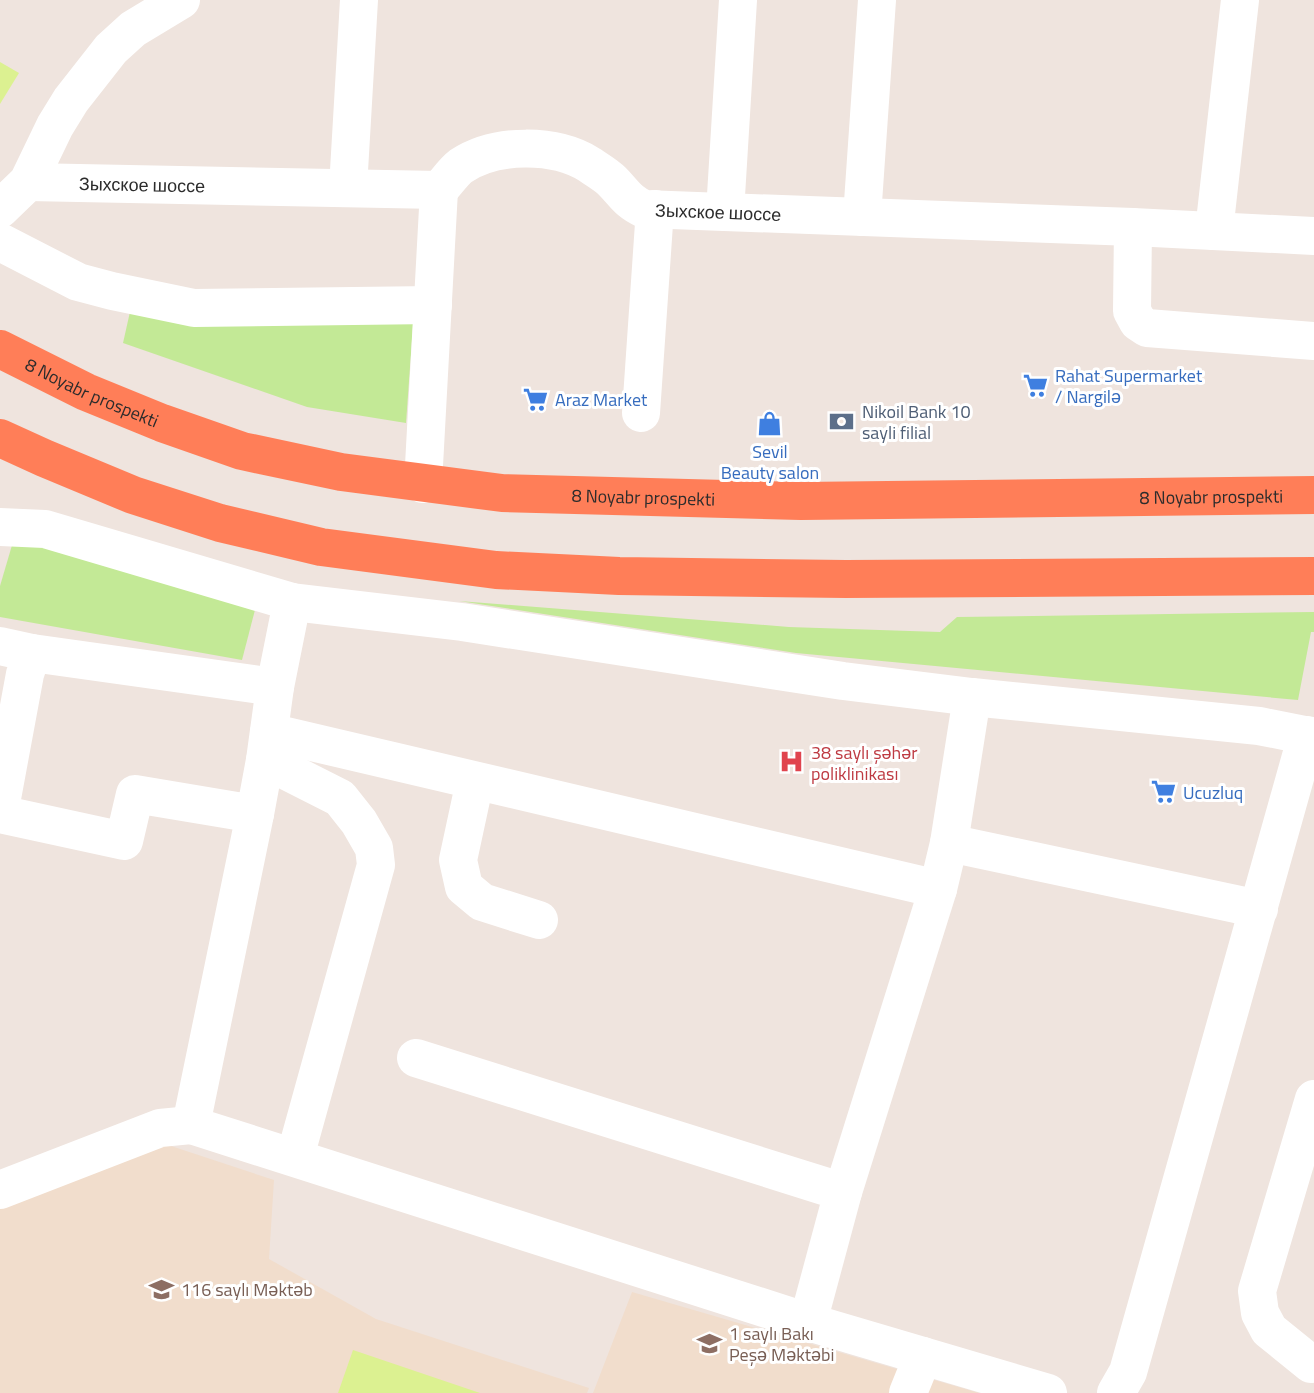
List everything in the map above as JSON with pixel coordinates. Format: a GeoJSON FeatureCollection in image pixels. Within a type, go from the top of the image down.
{"type":"FeatureCollection","features":[{"type":"Feature","properties":{"kind":"highway","name":"8 Noyabr prospekti"},"geometry":{"type":"LineString","coordinates":[[0,349],[86,393],[242,451],[341,472],[502,493],[801,501],[1314,495]]}},
{"type":"Feature","properties":{"kind":"highway"},"geometry":{"type":"LineString","coordinates":[[0,438],[133,495],[220,523],[321,547],[496,570],[619,576],[846,579],[1314,576]]}},
{"type":"Feature","properties":{"kind":"street"},"geometry":{"type":"LineString","coordinates":[[0,209],[28,182],[71,100],[111,49],[133,29],[181,0]]}},
{"type":"Feature","properties":{"kind":"street"},"geometry":{"type":"LineString","coordinates":[[348,188],[359,0]]}},
{"type":"Feature","properties":{"kind":"street"},"geometry":{"type":"LineString","coordinates":[[725,212],[738,0]]}},
{"type":"Feature","properties":{"kind":"street"},"geometry":{"type":"LineString","coordinates":[[862,217],[877,0]]}},
{"type":"Feature","properties":{"kind":"street"},"geometry":{"type":"LineString","coordinates":[[1214,231],[1240,0]]}},
{"type":"Feature","properties":{"kind":"street","name":"Зыхское шоссе"},"geometry":{"type":"LineString","coordinates":[[28,182],[439,190],[459,167],[489,153],[528,148],[565,154],[589,164],[612,181],[631,203],[644,209],[1314,236]]}},
{"type":"Feature","properties":{"kind":"street"},"geometry":{"type":"LineString","coordinates":[[423,484],[439,190]]}},
{"type":"Feature","properties":{"kind":"street"},"geometry":{"type":"LineString","coordinates":[[641,413],[655,209]]}},
{"type":"Feature","properties":{"kind":"street"},"geometry":{"type":"LineString","coordinates":[[1133,227],[1132,311],[1138,322],[1147,328],[1314,341]]}},
{"type":"Feature","properties":{"kind":"street"},"geometry":{"type":"LineString","coordinates":[[0,242],[78,282],[194,308],[433,306]]}},
{"type":"Feature","properties":{"kind":"street"},"geometry":{"type":"LineString","coordinates":[[0,527],[45,529],[292,602],[462,622],[843,681],[1259,726],[1311,736],[1128,1371],[1116,1393]]}},
{"type":"Feature","properties":{"kind":"street"},"geometry":{"type":"LineString","coordinates":[[191,1125],[255,814],[275,687],[292,602]]}},
{"type":"Feature","properties":{"kind":"street"},"geometry":{"type":"LineString","coordinates":[[255,814],[135,794],[124,841],[0,811],[25,674],[16,649],[275,687]]}},
{"type":"Feature","properties":{"kind":"street"},"geometry":{"type":"LineString","coordinates":[[808,1322],[843,1192],[938,889],[949,843],[972,697]]}},
{"type":"Feature","properties":{"kind":"street"},"geometry":{"type":"LineString","coordinates":[[267,746],[475,781],[938,889]]}},
{"type":"Feature","properties":{"kind":"street"},"geometry":{"type":"LineString","coordinates":[[267,746],[340,798],[359,822],[374,848],[376,865],[295,1157]]}},
{"type":"Feature","properties":{"kind":"street"},"geometry":{"type":"LineString","coordinates":[[475,781],[458,860],[464,887],[482,902],[539,920]]}},
{"type":"Feature","properties":{"kind":"street"},"geometry":{"type":"LineString","coordinates":[[949,843],[1259,909]]}},
{"type":"Feature","properties":{"kind":"street"},"geometry":{"type":"LineString","coordinates":[[416,1058],[843,1192]]}},
{"type":"Feature","properties":{"kind":"street"},"geometry":{"type":"LineString","coordinates":[[1309,1373],[1269,1330],[1259,1313],[1257,1291],[1314,1099]]}},
{"type":"Feature","properties":{"kind":"street"},"geometry":{"type":"LineString","coordinates":[[0,1190],[160,1128],[191,1125],[808,1322],[1048,1393]]}},
{"type":"Feature","properties":{"kind":"street"},"geometry":{"type":"LineString","coordinates":[[908,1393],[923,1356]]}},
{"type":"Feature","properties":{"kind":"shaded area","name":"116 saylı Məktəb"},"geometry":{"type":"Polygon","coordinates":[[[165,1144],[274,1180],[269,1259],[376,1319],[589,1388],[587,1393],[0,1393],[0,1204],[165,1144]]]}},
{"type":"Feature","properties":{"kind":"shaded area","name":"1 saylı Bakı Peşə Məktəbi"},"geometry":{"type":"Polygon","coordinates":[[[632,1292],[979,1393],[593,1393],[632,1292]]]}},
{"type":"Feature","properties":{"kind":"green space"},"geometry":{"type":"Polygon","coordinates":[[[0,62],[19,73],[0,104],[0,62]]]}},
{"type":"Feature","properties":{"kind":"green space"},"geometry":{"type":"Polygon","coordinates":[[[134,294],[414,311],[406,423],[307,407],[123,343],[134,294]]]}},
{"type":"Feature","properties":{"kind":"green space"},"geometry":{"type":"Polygon","coordinates":[[[15,535],[256,606],[242,660],[0,617],[0,586],[15,535]]]}},
{"type":"Feature","properties":{"kind":"green space"},"geometry":{"type":"Polygon","coordinates":[[[459,601],[789,627],[940,632],[957,617],[1314,612],[1314,632],[1311,632],[1298,700],[796,653],[459,601]]]}},
{"type":"Feature","properties":{"kind":"green space"},"geometry":{"type":"Polygon","coordinates":[[[353,1350],[480,1393],[338,1393],[353,1350]]]}},
{"type":"Feature","properties":{"kind":"place","name":"Rahat Supermarket / Nargilə"},"geometry":{"type":"Point","coordinates":[1035,385]}},
{"type":"Feature","properties":{"kind":"place","name":"Araz Market"},"geometry":{"type":"Point","coordinates":[535,399]}},
{"type":"Feature","properties":{"kind":"place","name":"Nikoil Bank 10 sayli filial"},"geometry":{"type":"Point","coordinates":[842,421]}},
{"type":"Feature","properties":{"kind":"place","name":"Sevil Beauty salon"},"geometry":{"type":"Point","coordinates":[770,424]}},
{"type":"Feature","properties":{"kind":"place","name":"38 saylı şəhər poliklinikası"},"geometry":{"type":"Point","coordinates":[791,762]}},
{"type":"Feature","properties":{"kind":"place","name":"Ucuzluq"},"geometry":{"type":"Point","coordinates":[1163,792]}},
{"type":"Feature","properties":{"kind":"place","name":"116 saylı Məktəb"},"geometry":{"type":"Point","coordinates":[161,1289]}},
{"type":"Feature","properties":{"kind":"place","name":"1 saylı Bakı Peşə Məktəbi"},"geometry":{"type":"Point","coordinates":[709,1343]}}]}
